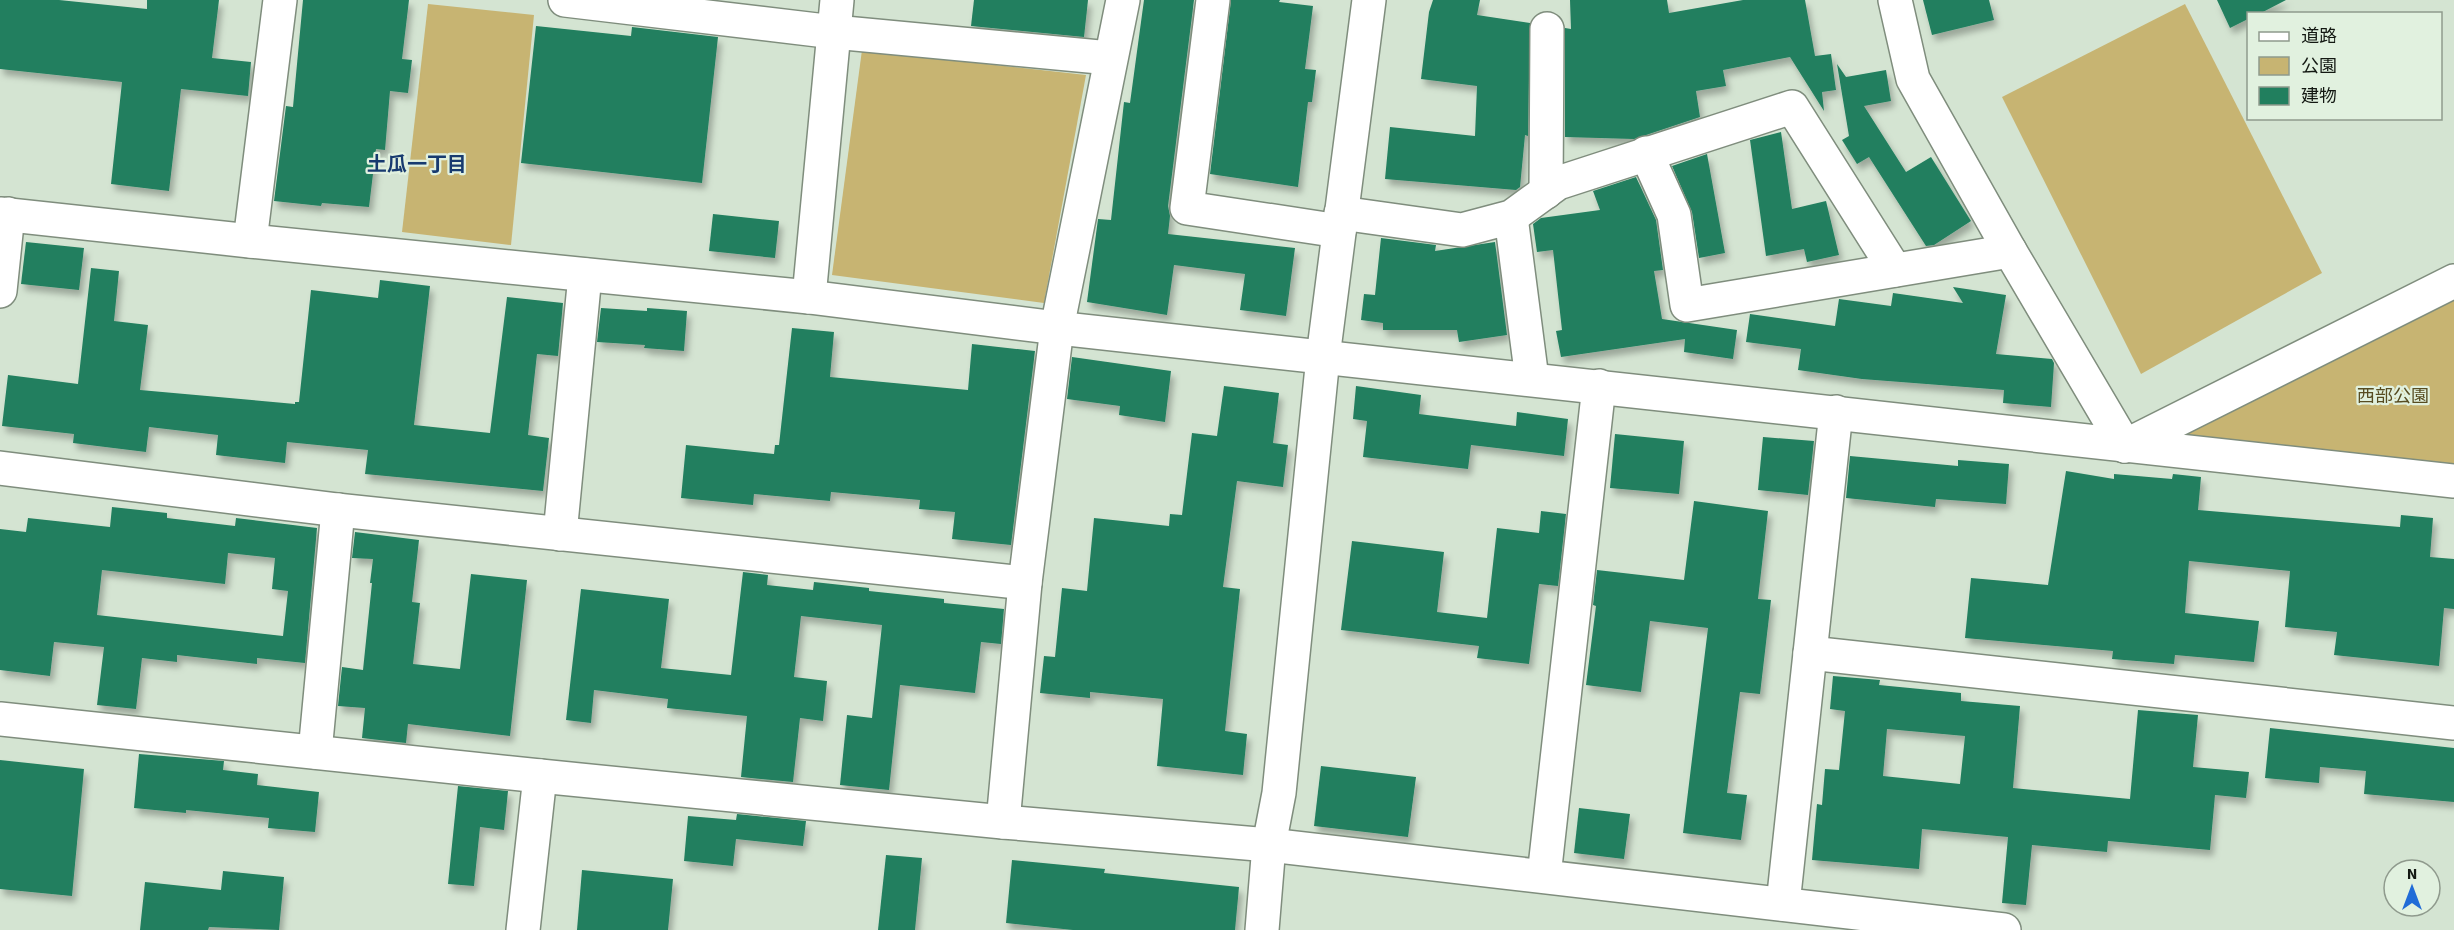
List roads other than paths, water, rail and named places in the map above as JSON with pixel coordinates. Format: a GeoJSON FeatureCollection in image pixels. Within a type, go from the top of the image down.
{"type":"FeatureCollection","features":[{"type":"Feature","properties":{"kind":"street"},"geometry":{"type":"LineString","coordinates":[[250,241],[280,0]]}},
{"type":"Feature","properties":{"kind":"street"},"geometry":{"type":"LineString","coordinates":[[565,0],[834,32],[1110,58]]}},
{"type":"Feature","properties":{"kind":"street"},"geometry":{"type":"LineString","coordinates":[[809,297],[837,0]]}},
{"type":"Feature","properties":{"kind":"street"},"geometry":{"type":"LineString","coordinates":[[1003,822],[1025,583],[1057,328],[1123,0]]}},
{"type":"Feature","properties":{"kind":"street"},"geometry":{"type":"LineString","coordinates":[[1213,0],[1187,208],[1462,230],[1510,217],[1558,183],[1792,108],[1895,270]]}},
{"type":"Feature","properties":{"kind":"street"},"geometry":{"type":"LineString","coordinates":[[1262,930],[1269,845],[1279,793],[1323,357],[1369,0]]}},
{"type":"Feature","properties":{"kind":"street"},"geometry":{"type":"LineString","coordinates":[[1895,0],[1913,80],[2125,446]]}},
{"type":"Feature","properties":{"kind":"street"},"geometry":{"type":"LineString","coordinates":[[1546,192],[1547,29]]}},
{"type":"Feature","properties":{"kind":"street"},"geometry":{"type":"LineString","coordinates":[[1646,153],[1674,215],[1687,305],[2010,250]]}},
{"type":"Feature","properties":{"kind":"street"},"geometry":{"type":"LineString","coordinates":[[0,291],[4,214],[809,297],[1057,328],[2454,481]]}},
{"type":"Feature","properties":{"kind":"street"},"geometry":{"type":"LineString","coordinates":[[1510,217],[1533,379]]}},
{"type":"Feature","properties":{"kind":"street"},"geometry":{"type":"LineString","coordinates":[[560,534],[585,275]]}},
{"type":"Feature","properties":{"kind":"street"},"geometry":{"type":"LineString","coordinates":[[2125,446],[2454,281]]}},
{"type":"Feature","properties":{"kind":"street"},"geometry":{"type":"LineString","coordinates":[[1544,876],[1599,386]]}},
{"type":"Feature","properties":{"kind":"street"},"geometry":{"type":"LineString","coordinates":[[1784,904],[1836,412]]}},
{"type":"Feature","properties":{"kind":"street"},"geometry":{"type":"LineString","coordinates":[[0,468],[338,510],[1025,583]]}},
{"type":"Feature","properties":{"kind":"street"},"geometry":{"type":"LineString","coordinates":[[315,752],[338,510]]}},
{"type":"Feature","properties":{"kind":"street"},"geometry":{"type":"LineString","coordinates":[[1810,653],[2454,723]]}},
{"type":"Feature","properties":{"kind":"street"},"geometry":{"type":"LineString","coordinates":[[0,719],[1003,822],[1269,845],[2004,930]]}},
{"type":"Feature","properties":{"kind":"street"},"geometry":{"type":"LineString","coordinates":[[524,930],[540,776]]}},
{"type":"Feature","properties":{"kind":"district","name":"土瓜一丁目"},"geometry":{"type":"Point","coordinates":[417,164]}},
{"type":"Feature","properties":{"kind":"park label","name":"西部公園"},"geometry":{"type":"Point","coordinates":[2393,396]}}]}
